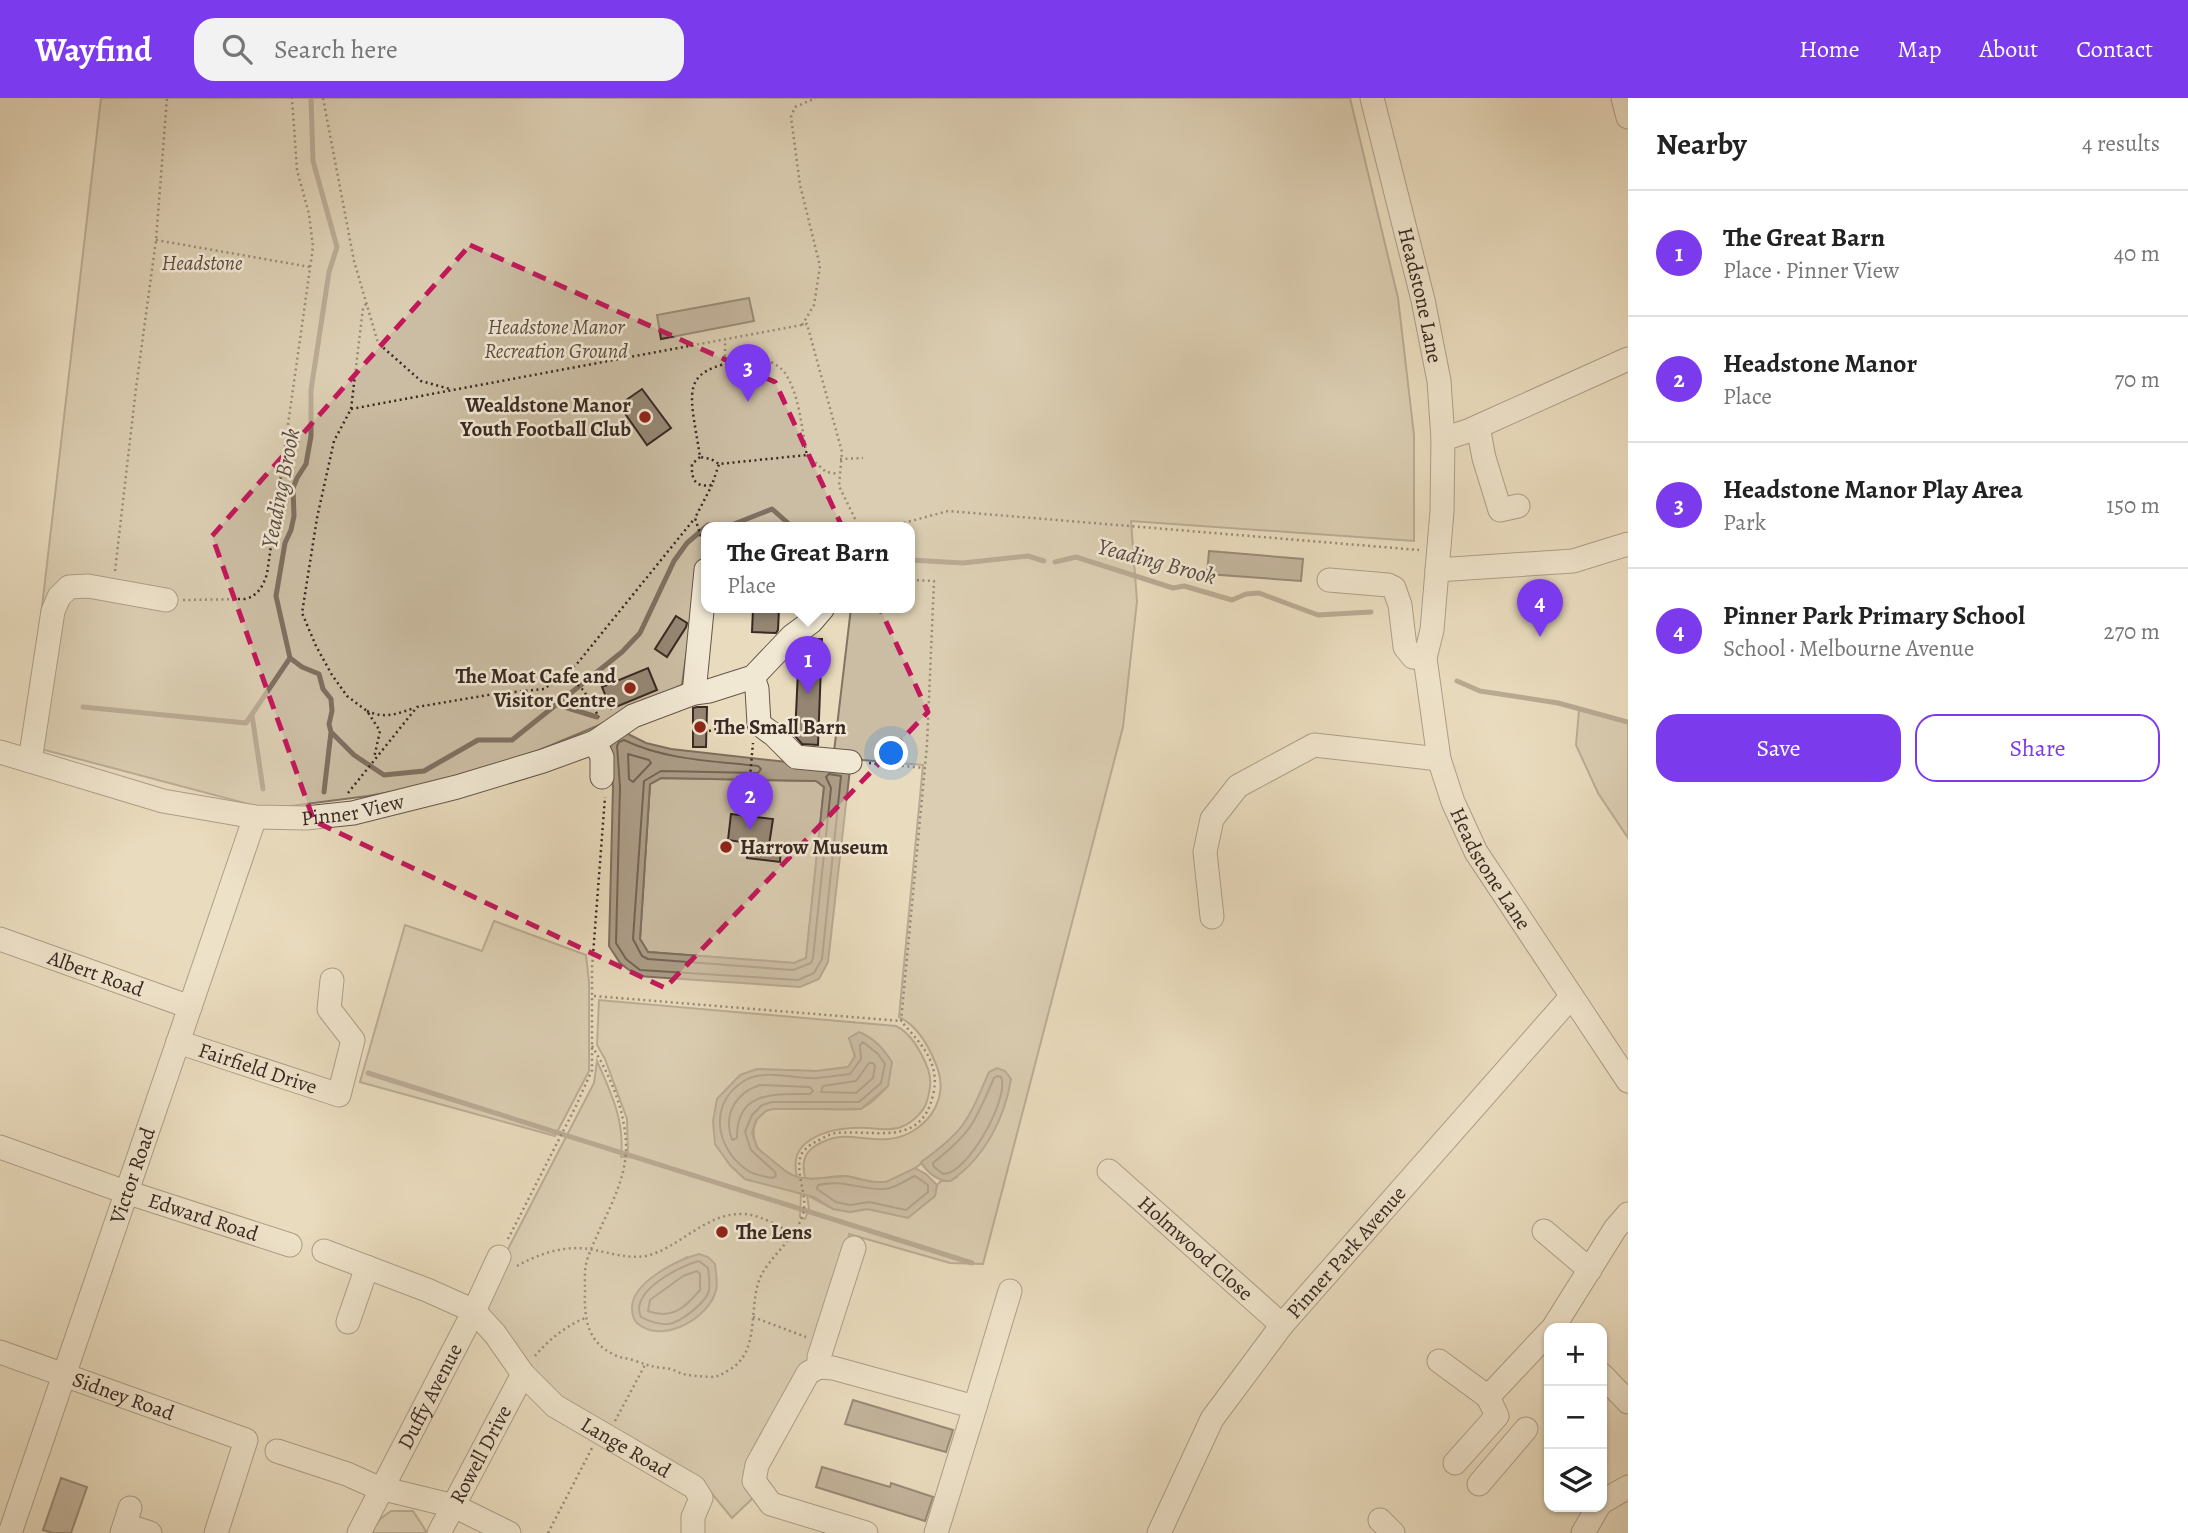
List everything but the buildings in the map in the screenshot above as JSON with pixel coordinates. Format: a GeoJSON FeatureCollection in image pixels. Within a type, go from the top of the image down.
{"type":"FeatureCollection","features":[{"type":"Feature","properties":{"kind":"street","name":"Headstone Lane"},"geometry":{"type":"LineString","coordinates":[[1372,98],[1423,300],[1439,382],[1443,439],[1437,567],[1424,592],[1423,613],[1432,630],[1425,658],[1439,759],[1452,802],[1476,852],[1628,1081]]}},
{"type":"Feature","properties":{"kind":"street"},"geometry":{"type":"LineString","coordinates":[[1623,98],[1628,117]]}},
{"type":"Feature","properties":{"kind":"street"},"geometry":{"type":"LineString","coordinates":[[1443,439],[1478,427],[1628,359]]}},
{"type":"Feature","properties":{"kind":"street"},"geometry":{"type":"LineString","coordinates":[[1478,427],[1484,458],[1500,510],[1517,506]]}},
{"type":"Feature","properties":{"kind":"street"},"geometry":{"type":"LineString","coordinates":[[1437,567],[1573,561],[1628,544]]}},
{"type":"Feature","properties":{"kind":"street"},"geometry":{"type":"LineString","coordinates":[[1329,580],[1388,585],[1394,588],[1400,605],[1405,647],[1413,657],[1425,658]]}},
{"type":"Feature","properties":{"kind":"street"},"geometry":{"type":"LineString","coordinates":[[30,761],[53,611],[59,597],[69,587],[88,586],[166,600]]}},
{"type":"Feature","properties":{"kind":"street"},"geometry":{"type":"LineString","coordinates":[[694,693],[702,613]]}},
{"type":"Feature","properties":{"kind":"street"},"geometry":{"type":"LineString","coordinates":[[819,613],[792,636],[753,677],[757,689],[759,724],[796,757],[850,762]]}},
{"type":"Feature","properties":{"kind":"street","name":"Pinner View"},"geometry":{"type":"LineString","coordinates":[[0,752],[163,801],[255,817],[306,818],[352,813],[457,787],[600,739],[633,716],[694,693],[753,677]]}},
{"type":"Feature","properties":{"kind":"street"},"geometry":{"type":"LineString","coordinates":[[600,739],[602,777]]}},
{"type":"Feature","properties":{"kind":"street"},"geometry":{"type":"LineString","coordinates":[[1212,917],[1205,852],[1212,819],[1238,786],[1314,745],[1439,759]]}},
{"type":"Feature","properties":{"kind":"street","name":"Victor Road"},"geometry":{"type":"LineString","coordinates":[[10,1533],[255,817]]}},
{"type":"Feature","properties":{"kind":"street","name":"Albert Road"},"geometry":{"type":"LineString","coordinates":[[0,939],[190,1007]]}},
{"type":"Feature","properties":{"kind":"street","name":"Fairfield Drive"},"geometry":{"type":"LineString","coordinates":[[178,1042],[339,1095],[353,1040],[329,1009],[332,980]]}},
{"type":"Feature","properties":{"kind":"street","name":"Pinner Park Avenue"},"geometry":{"type":"LineString","coordinates":[[1159,1533],[1212,1419],[1282,1325],[1571,997]]}},
{"type":"Feature","properties":{"kind":"street","name":"Edward Road"},"geometry":{"type":"LineString","coordinates":[[0,1147],[290,1245]]}},
{"type":"Feature","properties":{"kind":"street","name":"Holmwood Close"},"geometry":{"type":"LineString","coordinates":[[1109,1171],[1282,1325]]}},
{"type":"Feature","properties":{"kind":"street"},"geometry":{"type":"LineString","coordinates":[[1556,1323],[1615,1229],[1628,1214]]}},
{"type":"Feature","properties":{"kind":"street"},"geometry":{"type":"LineString","coordinates":[[1544,1231],[1590,1270]]}},
{"type":"Feature","properties":{"kind":"street"},"geometry":{"type":"LineString","coordinates":[[819,1367],[821,1351],[854,1248]]}},
{"type":"Feature","properties":{"kind":"street"},"geometry":{"type":"LineString","coordinates":[[324,1251],[474,1311]]}},
{"type":"Feature","properties":{"kind":"street","name":"Duffy Avenue"},"geometry":{"type":"LineString","coordinates":[[359,1533],[474,1311],[507,1262]]}},
{"type":"Feature","properties":{"kind":"street"},"geometry":{"type":"LineString","coordinates":[[348,1322],[367,1267]]}},
{"type":"Feature","properties":{"kind":"street"},"geometry":{"type":"LineString","coordinates":[[936,1533],[1010,1291]]}},
{"type":"Feature","properties":{"kind":"street","name":"Lange Road"},"geometry":{"type":"LineString","coordinates":[[474,1311],[495,1334],[523,1374],[555,1406],[694,1487],[701,1498],[692,1517],[693,1533]]}},
{"type":"Feature","properties":{"kind":"street"},"geometry":{"type":"LineString","coordinates":[[1455,1463],[1544,1339]]}},
{"type":"Feature","properties":{"kind":"street","name":"Sidney Road"},"geometry":{"type":"LineString","coordinates":[[0,1352],[246,1440],[216,1533]]}},
{"type":"Feature","properties":{"kind":"street"},"geometry":{"type":"LineString","coordinates":[[1439,1361],[1523,1433],[1479,1484]]}},
{"type":"Feature","properties":{"kind":"street"},"geometry":{"type":"LineString","coordinates":[[866,1533],[771,1504],[754,1481],[757,1465],[808,1373],[819,1367],[833,1368],[975,1407]]}},
{"type":"Feature","properties":{"kind":"street","name":"Rowell Drive"},"geometry":{"type":"LineString","coordinates":[[439,1533],[523,1374]]}},
{"type":"Feature","properties":{"kind":"street"},"geometry":{"type":"LineString","coordinates":[[1607,1380],[1628,1402]]}},
{"type":"Feature","properties":{"kind":"street"},"geometry":{"type":"LineString","coordinates":[[277,1451],[383,1489],[454,1506],[509,1533]]}},
{"type":"Feature","properties":{"kind":"street"},"geometry":{"type":"LineString","coordinates":[[1594,1515],[1609,1496],[1628,1487]]}},
{"type":"Feature","properties":{"kind":"street"},"geometry":{"type":"LineString","coordinates":[[126,1522],[150,1533]]}},
{"type":"Feature","properties":{"kind":"path"},"geometry":{"type":"LineString","coordinates":[[113,591],[156,240],[167,98]]}},
{"type":"Feature","properties":{"kind":"path"},"geometry":{"type":"LineString","coordinates":[[166,600],[253,597],[267,574],[313,247],[309,214],[298,170],[292,98]]}},
{"type":"Feature","properties":{"kind":"path"},"geometry":{"type":"LineString","coordinates":[[323,98],[356,268],[378,344],[421,381],[454,390]]}},
{"type":"Feature","properties":{"kind":"path"},"geometry":{"type":"LineString","coordinates":[[802,325],[814,305],[820,266],[800,185],[790,117],[795,107],[816,98]]}},
{"type":"Feature","properties":{"kind":"path"},"geometry":{"type":"LineString","coordinates":[[156,240],[310,267]]}},
{"type":"Feature","properties":{"kind":"path"},"geometry":{"type":"LineString","coordinates":[[366,304],[363,307],[351,409],[334,441],[317,518],[302,613],[332,675],[347,695],[377,716],[393,716],[417,707],[494,694],[544,689],[566,673],[576,665],[695,519],[719,464]]}},
{"type":"Feature","properties":{"kind":"path"},"geometry":{"type":"LineString","coordinates":[[351,409],[807,324],[842,452],[839,486],[855,522]]}},
{"type":"Feature","properties":{"kind":"path"},"geometry":{"type":"LineString","coordinates":[[724,363],[725,340]]}},
{"type":"Feature","properties":{"kind":"path"},"geometry":{"type":"LineString","coordinates":[[700,457],[691,397],[696,377],[724,363],[761,358],[774,363],[788,376],[807,455],[826,472],[839,474]]}},
{"type":"Feature","properties":{"kind":"path"},"geometry":{"type":"LineString","coordinates":[[700,457],[719,464],[807,455]]}},
{"type":"Feature","properties":{"kind":"path"},"geometry":{"type":"LineString","coordinates":[[700,457],[692,464],[691,476],[695,483],[712,485]]}},
{"type":"Feature","properties":{"kind":"path"},"geometry":{"type":"LineString","coordinates":[[840,460],[863,458]]}},
{"type":"Feature","properties":{"kind":"path"},"geometry":{"type":"LineString","coordinates":[[908,522],[948,511],[1437,567]]}},
{"type":"Feature","properties":{"kind":"path"},"geometry":{"type":"LineString","coordinates":[[695,519],[701,537]]}},
{"type":"Feature","properties":{"kind":"path"},"geometry":{"type":"LineString","coordinates":[[592,1046],[603,1062],[620,1107],[626,1146],[618,1186],[585,1272],[585,1318],[592,1337],[610,1353],[645,1365],[673,1369],[688,1375],[718,1377],[737,1366],[748,1347],[756,1290],[761,1276],[793,1234],[803,1216],[804,1198],[799,1165],[802,1152],[834,1133],[880,1135],[921,1121],[928,1112],[936,1080],[933,1065],[901,1021],[925,768],[934,581],[915,580]]}},
{"type":"Feature","properties":{"kind":"path"},"geometry":{"type":"LineString","coordinates":[[566,673],[578,683],[598,712],[600,739]]}},
{"type":"Feature","properties":{"kind":"path"},"geometry":{"type":"LineString","coordinates":[[360,776],[417,707]]}},
{"type":"Feature","properties":{"kind":"path"},"geometry":{"type":"LineString","coordinates":[[367,711],[380,731],[373,761]]}},
{"type":"Feature","properties":{"kind":"path"},"geometry":{"type":"LineString","coordinates":[[709,731],[728,726],[759,724]]}},
{"type":"Feature","properties":{"kind":"path"},"geometry":{"type":"LineString","coordinates":[[747,810],[751,758]]}},
{"type":"Feature","properties":{"kind":"path"},"geometry":{"type":"LineString","coordinates":[[850,762],[925,768]]}},
{"type":"Feature","properties":{"kind":"path"},"geometry":{"type":"LineString","coordinates":[[507,1262],[593,1070],[594,923],[606,785],[602,777]]}},
{"type":"Feature","properties":{"kind":"path"},"geometry":{"type":"LineString","coordinates":[[594,996],[901,1021]]}},
{"type":"Feature","properties":{"kind":"path"},"geometry":{"type":"LineString","coordinates":[[507,1262],[564,1249],[592,1249],[635,1257],[649,1255],[663,1250],[700,1227],[722,1218],[743,1214],[762,1219],[793,1234]]}},
{"type":"Feature","properties":{"kind":"path"},"geometry":{"type":"LineString","coordinates":[[753,1317],[818,1341]]}},
{"type":"Feature","properties":{"kind":"path"},"geometry":{"type":"LineString","coordinates":[[544,1346],[568,1326],[585,1318]]}},
{"type":"Feature","properties":{"kind":"path"},"geometry":{"type":"LineString","coordinates":[[611,1430],[645,1365]]}},
{"type":"Feature","properties":{"kind":"path"},"geometry":{"type":"LineString","coordinates":[[548,1533],[596,1439]]}},
{"type":"Feature","properties":{"kind":"highlighted area"},"geometry":{"type":"Polygon","coordinates":[[[470,245],[775,382],[928,712],[665,988],[314,821],[212,536],[470,245]]]}},
{"type":"Feature","properties":{"kind":"green space","name":"Headstone Manor Recreation Ground"},"geometry":{"type":"Polygon","coordinates":[[[101,98],[1350,98],[1398,298],[1414,435],[1414,541],[1131,521],[1137,601],[1123,727],[983,1264],[950,1263],[849,1234],[846,1257],[815,1348],[753,1498],[732,1518],[699,1478],[562,1404],[485,1314],[509,1247],[594,1083],[597,1061],[619,1119],[621,1157],[628,1157],[627,1119],[605,1059],[597,1045],[599,1000],[896,1026],[915,1044],[926,1063],[930,1077],[930,1089],[925,1105],[909,1123],[893,1129],[836,1130],[813,1138],[798,1154],[797,1177],[774,1163],[758,1148],[754,1130],[759,1117],[766,1111],[783,1108],[858,1109],[870,1103],[888,1086],[849,1038],[855,1056],[849,1067],[817,1071],[757,1069],[740,1075],[717,1099],[715,1144],[730,1165],[745,1179],[801,1193],[800,1217],[805,1219],[809,1209],[807,1195],[833,1209],[850,1212],[867,1209],[908,1217],[935,1196],[937,1185],[941,1181],[950,1181],[957,1177],[984,1084],[966,1123],[952,1139],[929,1158],[894,1180],[879,1182],[842,1176],[810,1179],[805,1178],[804,1168],[808,1152],[834,1138],[888,1139],[909,1133],[931,1114],[938,1102],[940,1091],[939,1074],[929,1049],[916,1030],[899,1017],[923,765],[850,759],[834,752],[850,613],[915,613],[915,522],[701,522],[701,580],[696,585],[682,685],[535,752],[424,786],[267,809],[26,745],[101,98]],[[687,1257],[663,1271],[692,1320],[713,1299],[687,1257]]]}},
{"type":"Feature","properties":{"kind":"green space"},"geometry":{"type":"Polygon","coordinates":[[[1579,710],[1628,722],[1628,838],[1598,793],[1576,745],[1579,710]]]}},
{"type":"Feature","properties":{"kind":"green space"},"geometry":{"type":"Polygon","coordinates":[[[661,778],[817,781],[824,787],[806,958],[794,963],[648,952],[640,939],[650,784],[661,778]]]}},
{"type":"Feature","properties":{"kind":"green space"},"geometry":{"type":"Polygon","coordinates":[[[494,921],[586,955],[589,982],[589,1071],[555,1136],[360,1082],[405,925],[482,951],[494,921]]]}},
{"type":"Feature","properties":{"kind":"green space"},"geometry":{"type":"Polygon","coordinates":[[[391,1511],[413,1511],[426,1531],[371,1533],[380,1519],[391,1511]]]}},
{"type":"Feature","properties":{"kind":"water"},"geometry":{"type":"Polygon","coordinates":[[[624,732],[646,743],[671,749],[850,769],[828,962],[819,979],[800,987],[637,976],[620,963],[609,946],[613,787],[610,745],[624,732]],[[661,778],[650,784],[640,939],[648,952],[794,963],[806,958],[824,787],[816,781],[661,778]]]}},
{"type":"Feature","properties":{"kind":"water"},"geometry":{"type":"Polygon","coordinates":[[[859,1032],[878,1044],[892,1062],[888,1086],[861,1109],[766,1111],[756,1120],[752,1133],[757,1148],[797,1177],[811,1179],[846,1176],[886,1182],[915,1168],[937,1185],[935,1196],[908,1218],[867,1209],[850,1212],[833,1209],[814,1197],[745,1179],[730,1165],[715,1144],[713,1121],[717,1099],[740,1075],[757,1069],[817,1071],[848,1067],[855,1056],[849,1038],[859,1032]]]}},
{"type":"Feature","properties":{"kind":"water"},"geometry":{"type":"Polygon","coordinates":[[[997,1068],[1005,1071],[1011,1079],[1004,1108],[991,1136],[962,1172],[950,1181],[937,1178],[921,1162],[957,1132],[970,1113],[989,1072],[997,1068]]]}},
{"type":"Feature","properties":{"kind":"water"},"geometry":{"type":"Polygon","coordinates":[[[699,1254],[708,1257],[715,1264],[717,1281],[714,1296],[701,1314],[680,1327],[669,1330],[647,1329],[637,1323],[632,1308],[639,1289],[668,1267],[699,1254]]]}},
{"type":"Feature","properties":{"kind":"waterway","name":"Yeading Brook"},"geometry":{"type":"LineString","coordinates":[[311,98],[313,161],[337,247],[329,272],[311,390],[311,436],[306,464],[293,488],[294,516],[285,543],[276,596],[290,658],[319,674],[323,689],[331,699],[331,732],[354,755],[384,775],[424,771],[478,740],[512,740],[622,652],[640,633],[674,561],[687,543],[701,531]]}},
{"type":"Feature","properties":{"kind":"waterway","name":"Yeading Brook"},"geometry":{"type":"LineString","coordinates":[[739,522],[772,509],[787,522]]}},
{"type":"Feature","properties":{"kind":"waterway","name":"Yeading Brook"},"geometry":{"type":"LineString","coordinates":[[915,560],[963,563],[1028,556],[1044,561]]}},
{"type":"Feature","properties":{"kind":"waterway","name":"Yeading Brook"},"geometry":{"type":"LineString","coordinates":[[1055,562],[1076,557],[1173,588],[1184,586],[1232,600],[1246,594],[1259,593],[1318,615],[1371,612]]}},
{"type":"Feature","properties":{"kind":"waterway"},"geometry":{"type":"LineString","coordinates":[[83,707],[246,723],[290,658]]}},
{"type":"Feature","properties":{"kind":"waterway","name":"Yeading Brook"},"geometry":{"type":"LineString","coordinates":[[1457,681],[1480,691],[1558,703],[1628,722]]}},
{"type":"Feature","properties":{"kind":"waterway","name":"Yeading Brook"},"geometry":{"type":"LineString","coordinates":[[558,705],[597,717]]}},
{"type":"Feature","properties":{"kind":"waterway"},"geometry":{"type":"LineString","coordinates":[[252,715],[263,789]]}},
{"type":"Feature","properties":{"kind":"waterway"},"geometry":{"type":"LineString","coordinates":[[324,792],[331,732]]}},
{"type":"Feature","properties":{"kind":"waterway"},"geometry":{"type":"LineString","coordinates":[[368,1073],[972,1263]]}},
{"type":"Feature","properties":{"kind":"place","name":"Headstone Manor Play Area"},"geometry":{"type":"Point","coordinates":[748,402]}},
{"type":"Feature","properties":{"kind":"place","name":"Wealdstone Manor Youth Football Club"},"geometry":{"type":"Point","coordinates":[645,417]}},
{"type":"Feature","properties":{"kind":"place","name":"Pinner Park Primary School"},"geometry":{"type":"Point","coordinates":[1540,637]}},
{"type":"Feature","properties":{"kind":"place","name":"The Moat Cafe and Visitor Centre"},"geometry":{"type":"Point","coordinates":[630,688]}},
{"type":"Feature","properties":{"kind":"place","name":"The Great Barn"},"geometry":{"type":"Point","coordinates":[808,694]}},
{"type":"Feature","properties":{"kind":"place","name":"The Small Barn"},"geometry":{"type":"Point","coordinates":[700,727]}},
{"type":"Feature","properties":{"kind":"place","name":"Headstone Manor"},"geometry":{"type":"Point","coordinates":[750,830]}},
{"type":"Feature","properties":{"kind":"place","name":"Harrow Museum"},"geometry":{"type":"Point","coordinates":[726,847]}},
{"type":"Feature","properties":{"kind":"place","name":"The Lens"},"geometry":{"type":"Point","coordinates":[722,1232]}},
{"type":"Feature","properties":{"kind":"park label","name":"Headstone"},"geometry":{"type":"Point","coordinates":[202,263]}}]}
